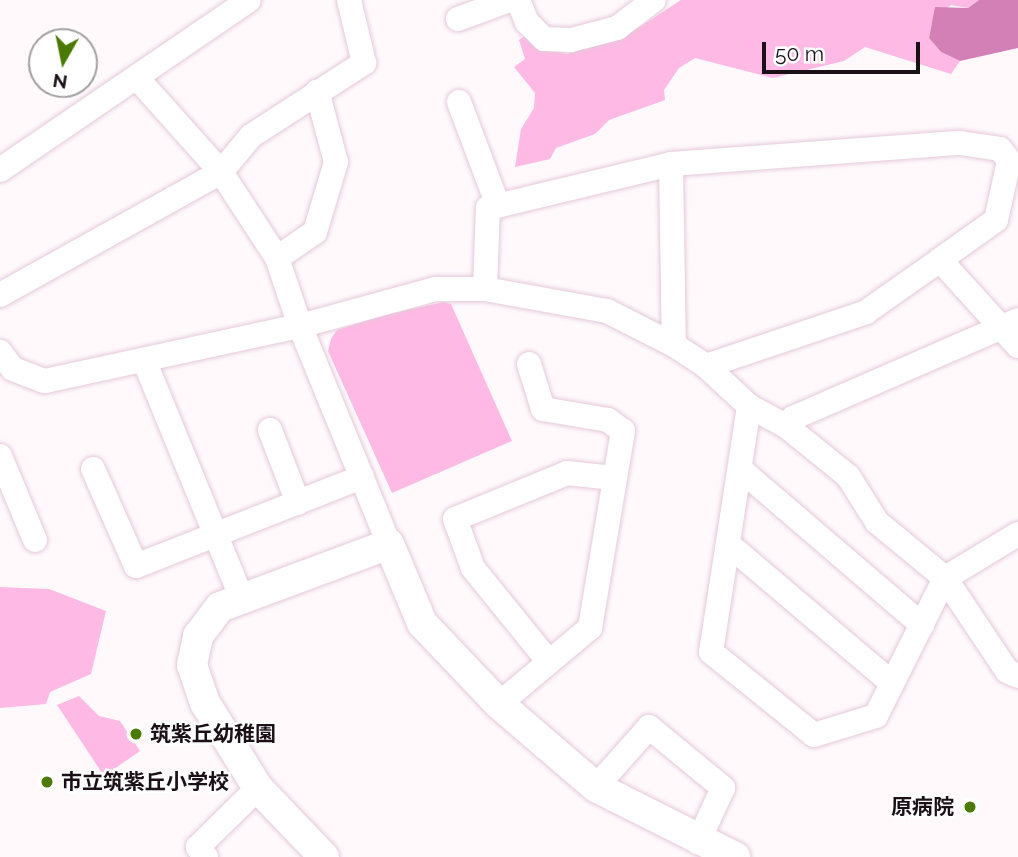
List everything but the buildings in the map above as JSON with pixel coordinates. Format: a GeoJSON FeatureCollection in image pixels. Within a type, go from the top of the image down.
{"type":"FeatureCollection","features":[{"type":"Feature","properties":{"kind":"street"},"geometry":{"type":"LineString","coordinates":[[0,170],[249,0]]}},
{"type":"Feature","properties":{"kind":"street"},"geometry":{"type":"LineString","coordinates":[[0,295],[221,172],[251,136],[364,63],[349,0]]}},
{"type":"Feature","properties":{"kind":"street"},"geometry":{"type":"LineString","coordinates":[[458,19],[509,0]]}},
{"type":"Feature","properties":{"kind":"street"},"geometry":{"type":"LineString","coordinates":[[518,0],[527,22],[544,39],[571,40],[617,28],[654,0]]}},
{"type":"Feature","properties":{"kind":"street"},"geometry":{"type":"LineString","coordinates":[[137,78],[221,172],[277,258],[300,326],[422,624],[499,704],[596,787],[698,842],[735,857]]}},
{"type":"Feature","properties":{"kind":"street"},"geometry":{"type":"LineString","coordinates":[[277,258],[315,232],[336,162],[317,92]]}},
{"type":"Feature","properties":{"kind":"street"},"geometry":{"type":"LineString","coordinates":[[459,102],[498,206]]}},
{"type":"Feature","properties":{"kind":"street"},"geometry":{"type":"LineString","coordinates":[[485,289],[488,208],[671,164],[960,143],[1000,149],[1009,162],[996,219],[866,313],[706,366]]}},
{"type":"Feature","properties":{"kind":"street"},"geometry":{"type":"LineString","coordinates":[[671,164],[674,345]]}},
{"type":"Feature","properties":{"kind":"street"},"geometry":{"type":"LineString","coordinates":[[940,260],[1009,323],[1018,346]]}},
{"type":"Feature","properties":{"kind":"street"},"geometry":{"type":"LineString","coordinates":[[4,365],[45,381],[300,326],[435,289],[485,289],[607,311],[674,345],[706,366],[750,406],[786,426],[848,476],[877,522],[945,578],[1007,671],[1018,676]]}},
{"type":"Feature","properties":{"kind":"street"},"geometry":{"type":"LineString","coordinates":[[786,426],[793,418],[1009,323]]}},
{"type":"Feature","properties":{"kind":"street"},"geometry":{"type":"LineString","coordinates":[[144,360],[242,599]]}},
{"type":"Feature","properties":{"kind":"street"},"geometry":{"type":"LineString","coordinates":[[499,704],[590,628],[622,431],[608,420],[543,409],[528,364]]}},
{"type":"Feature","properties":{"kind":"street"},"geometry":{"type":"LineString","coordinates":[[750,406],[710,652],[814,735],[876,716],[945,578],[1018,534]]}},
{"type":"Feature","properties":{"kind":"street"},"geometry":{"type":"LineString","coordinates":[[270,430],[298,503]]}},
{"type":"Feature","properties":{"kind":"street"},"geometry":{"type":"LineString","coordinates":[[0,456],[11,512],[35,540]]}},
{"type":"Feature","properties":{"kind":"street"},"geometry":{"type":"LineString","coordinates":[[93,469],[136,566],[362,477]]}},
{"type":"Feature","properties":{"kind":"street"},"geometry":{"type":"LineString","coordinates":[[740,469],[922,625]]}},
{"type":"Feature","properties":{"kind":"street"},"geometry":{"type":"LineString","coordinates":[[549,662],[473,568],[455,519],[567,473],[614,478]]}},
{"type":"Feature","properties":{"kind":"street"},"geometry":{"type":"LineString","coordinates":[[324,857],[258,788],[205,703],[192,665],[198,636],[220,607],[389,544]]}},
{"type":"Feature","properties":{"kind":"street"},"geometry":{"type":"LineString","coordinates":[[727,544],[892,683]]}},
{"type":"Feature","properties":{"kind":"street"},"geometry":{"type":"LineString","coordinates":[[596,787],[649,727],[723,788],[698,842]]}},
{"type":"Feature","properties":{"kind":"street"},"geometry":{"type":"LineString","coordinates":[[206,857],[198,847],[258,788]]}},
{"type":"Feature","properties":{"kind":"shaded area"},"geometry":{"type":"Polygon","coordinates":[[[681,0],[979,0],[968,8],[951,5],[932,23],[929,38],[941,52],[960,61],[951,74],[865,47],[844,61],[773,78],[695,58],[679,68],[664,90],[665,100],[609,120],[595,134],[556,148],[550,159],[515,167],[521,129],[534,108],[535,93],[514,67],[525,59],[519,40],[526,35],[538,46],[567,54],[621,39],[681,0]]]}},
{"type":"Feature","properties":{"kind":"shaded area"},"geometry":{"type":"Polygon","coordinates":[[[979,0],[1018,0],[1018,48],[960,61],[941,52],[929,38],[935,7],[968,8],[979,0]]]}},
{"type":"Feature","properties":{"kind":"shaded area"},"geometry":{"type":"Polygon","coordinates":[[[444,302],[451,304],[512,441],[392,493],[328,351],[331,339],[337,330],[388,314],[444,302]]]}},
{"type":"Feature","properties":{"kind":"shaded area"},"geometry":{"type":"Polygon","coordinates":[[[0,587],[49,589],[106,611],[91,674],[50,692],[46,704],[0,708],[0,587]]]}},
{"type":"Feature","properties":{"kind":"shaded area"},"geometry":{"type":"Polygon","coordinates":[[[79,696],[99,716],[120,721],[140,751],[104,776],[57,705],[79,696]]]}},
{"type":"Feature","properties":{"kind":"place","name":"筑紫丘幼稚園"},"geometry":{"type":"Point","coordinates":[136,734]}},
{"type":"Feature","properties":{"kind":"place","name":"市立筑紫丘小学校"},"geometry":{"type":"Point","coordinates":[47,782]}},
{"type":"Feature","properties":{"kind":"place","name":"原病院"},"geometry":{"type":"Point","coordinates":[970,807]}}]}
